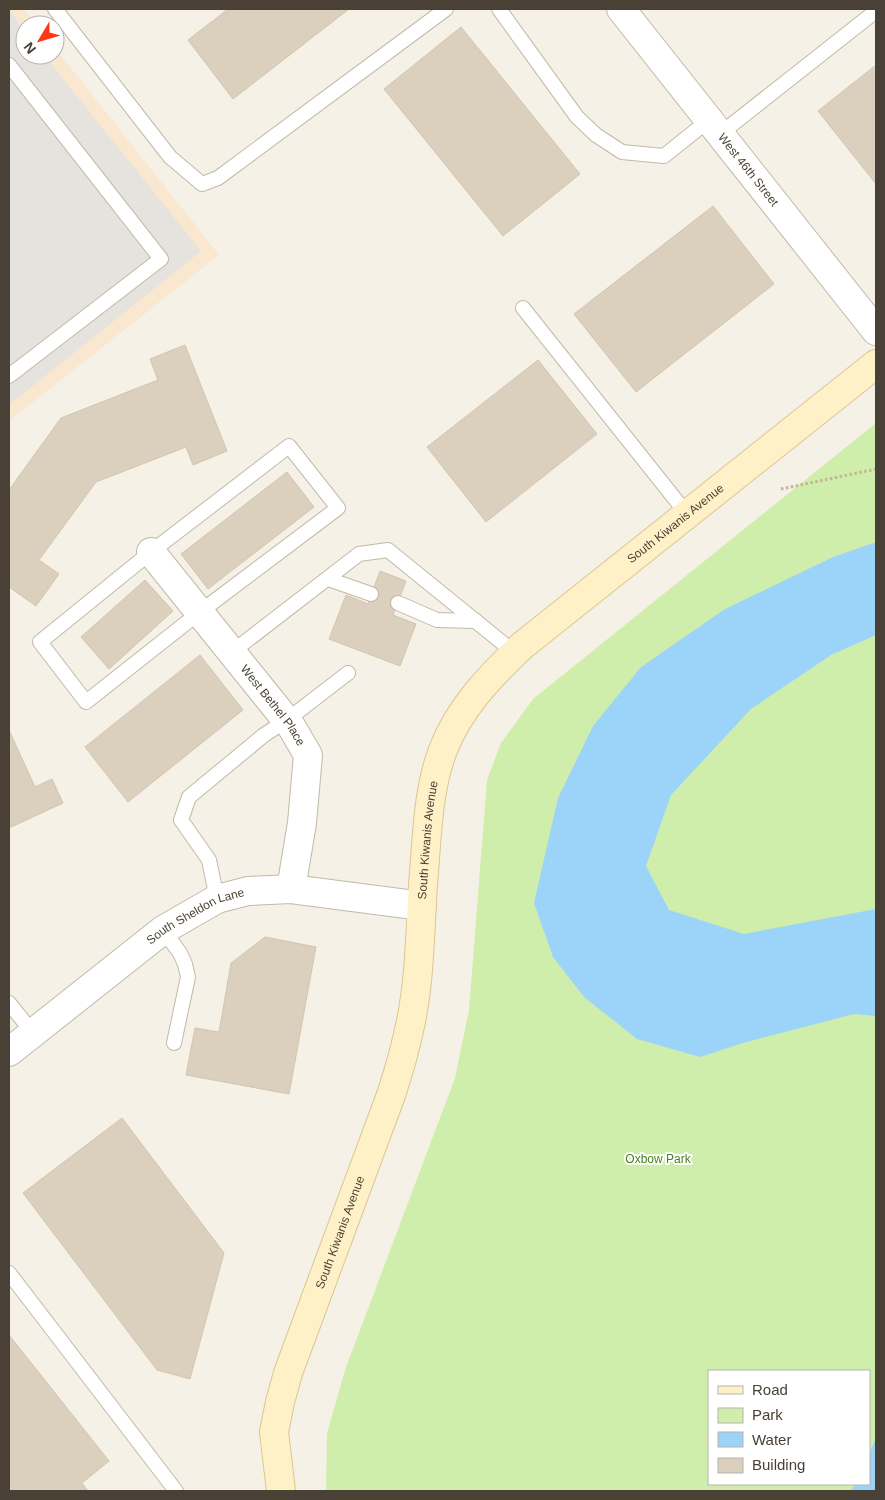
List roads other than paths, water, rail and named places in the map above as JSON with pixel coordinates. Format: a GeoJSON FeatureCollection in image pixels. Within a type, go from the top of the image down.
{"type":"FeatureCollection","features":[{"type":"Feature","properties":{"kind":"street","name":"West 46th Street"},"geometry":{"type":"LineString","coordinates":[[622,9],[876,331]]}},
{"type":"Feature","properties":{"kind":"street","name":"South Kiwanis Avenue"},"geometry":{"type":"LineString","coordinates":[[282,1491],[274,1432],[288,1373],[392,1095],[404,1054],[411,1020],[417,973],[429,808],[435,773],[444,748],[456,724],[473,697],[495,671],[514,653],[876,364]]}},
{"type":"Feature","properties":{"kind":"street","name":"West Bethel Place"},"geometry":{"type":"LineString","coordinates":[[151,552],[286,720],[308,755],[302,823],[291,889]]}},
{"type":"Feature","properties":{"kind":"street","name":"South Sheldon Lane"},"geometry":{"type":"LineString","coordinates":[[9,1052],[163,930],[217,900],[248,891],[291,889],[422,906]]}},
{"type":"Feature","properties":{"kind":"lane"},"geometry":{"type":"LineString","coordinates":[[55,9],[170,157],[202,184],[218,178],[446,9]]}},
{"type":"Feature","properties":{"kind":"lane"},"geometry":{"type":"LineString","coordinates":[[499,9],[577,117],[596,135],[622,152],[664,156],[715,127],[876,11]]}},
{"type":"Feature","properties":{"kind":"lane"},"geometry":{"type":"LineString","coordinates":[[9,65],[160,259],[9,376]]}},
{"type":"Feature","properties":{"kind":"lane"},"geometry":{"type":"LineString","coordinates":[[523,308],[687,514]]}},
{"type":"Feature","properties":{"kind":"lane"},"geometry":{"type":"LineString","coordinates":[[289,446],[338,508],[200,612],[86,702],[40,642],[151,552],[289,446]]}},
{"type":"Feature","properties":{"kind":"lane"},"geometry":{"type":"LineString","coordinates":[[232,652],[359,554],[388,550],[514,653]]}},
{"type":"Feature","properties":{"kind":"lane"},"geometry":{"type":"LineString","coordinates":[[328,578],[371,594]]}},
{"type":"Feature","properties":{"kind":"lane"},"geometry":{"type":"LineString","coordinates":[[398,603],[437,620],[476,621]]}},
{"type":"Feature","properties":{"kind":"lane"},"geometry":{"type":"LineString","coordinates":[[217,900],[209,860],[181,820],[189,797],[264,735],[348,673]]}},
{"type":"Feature","properties":{"kind":"lane"},"geometry":{"type":"LineString","coordinates":[[163,930],[180,953],[188,977],[174,1043]]}},
{"type":"Feature","properties":{"kind":"lane"},"geometry":{"type":"LineString","coordinates":[[9,1004],[33,1033]]}},
{"type":"Feature","properties":{"kind":"lane"},"geometry":{"type":"LineString","coordinates":[[9,1272],[176,1491]]}},
{"type":"Feature","properties":{"kind":"water"},"geometry":{"type":"Polygon","coordinates":[[[876,542],[876,635],[831,655],[751,709],[671,795],[646,866],[669,910],[744,934],[876,909],[876,1016],[854,1014],[743,1043],[700,1057],[637,1039],[584,997],[553,957],[534,903],[558,798],[593,726],[641,667],[725,609],[831,558],[876,542]]]}},
{"type":"Feature","properties":{"kind":"water"},"geometry":{"type":"Polygon","coordinates":[[[876,1438],[876,1491],[851,1491],[854,1485],[870,1485],[870,1452],[876,1438]]]}},
{"type":"Feature","properties":{"kind":"park label","name":"Oxbow Park"},"geometry":{"type":"Point","coordinates":[658,1159]}}]}
